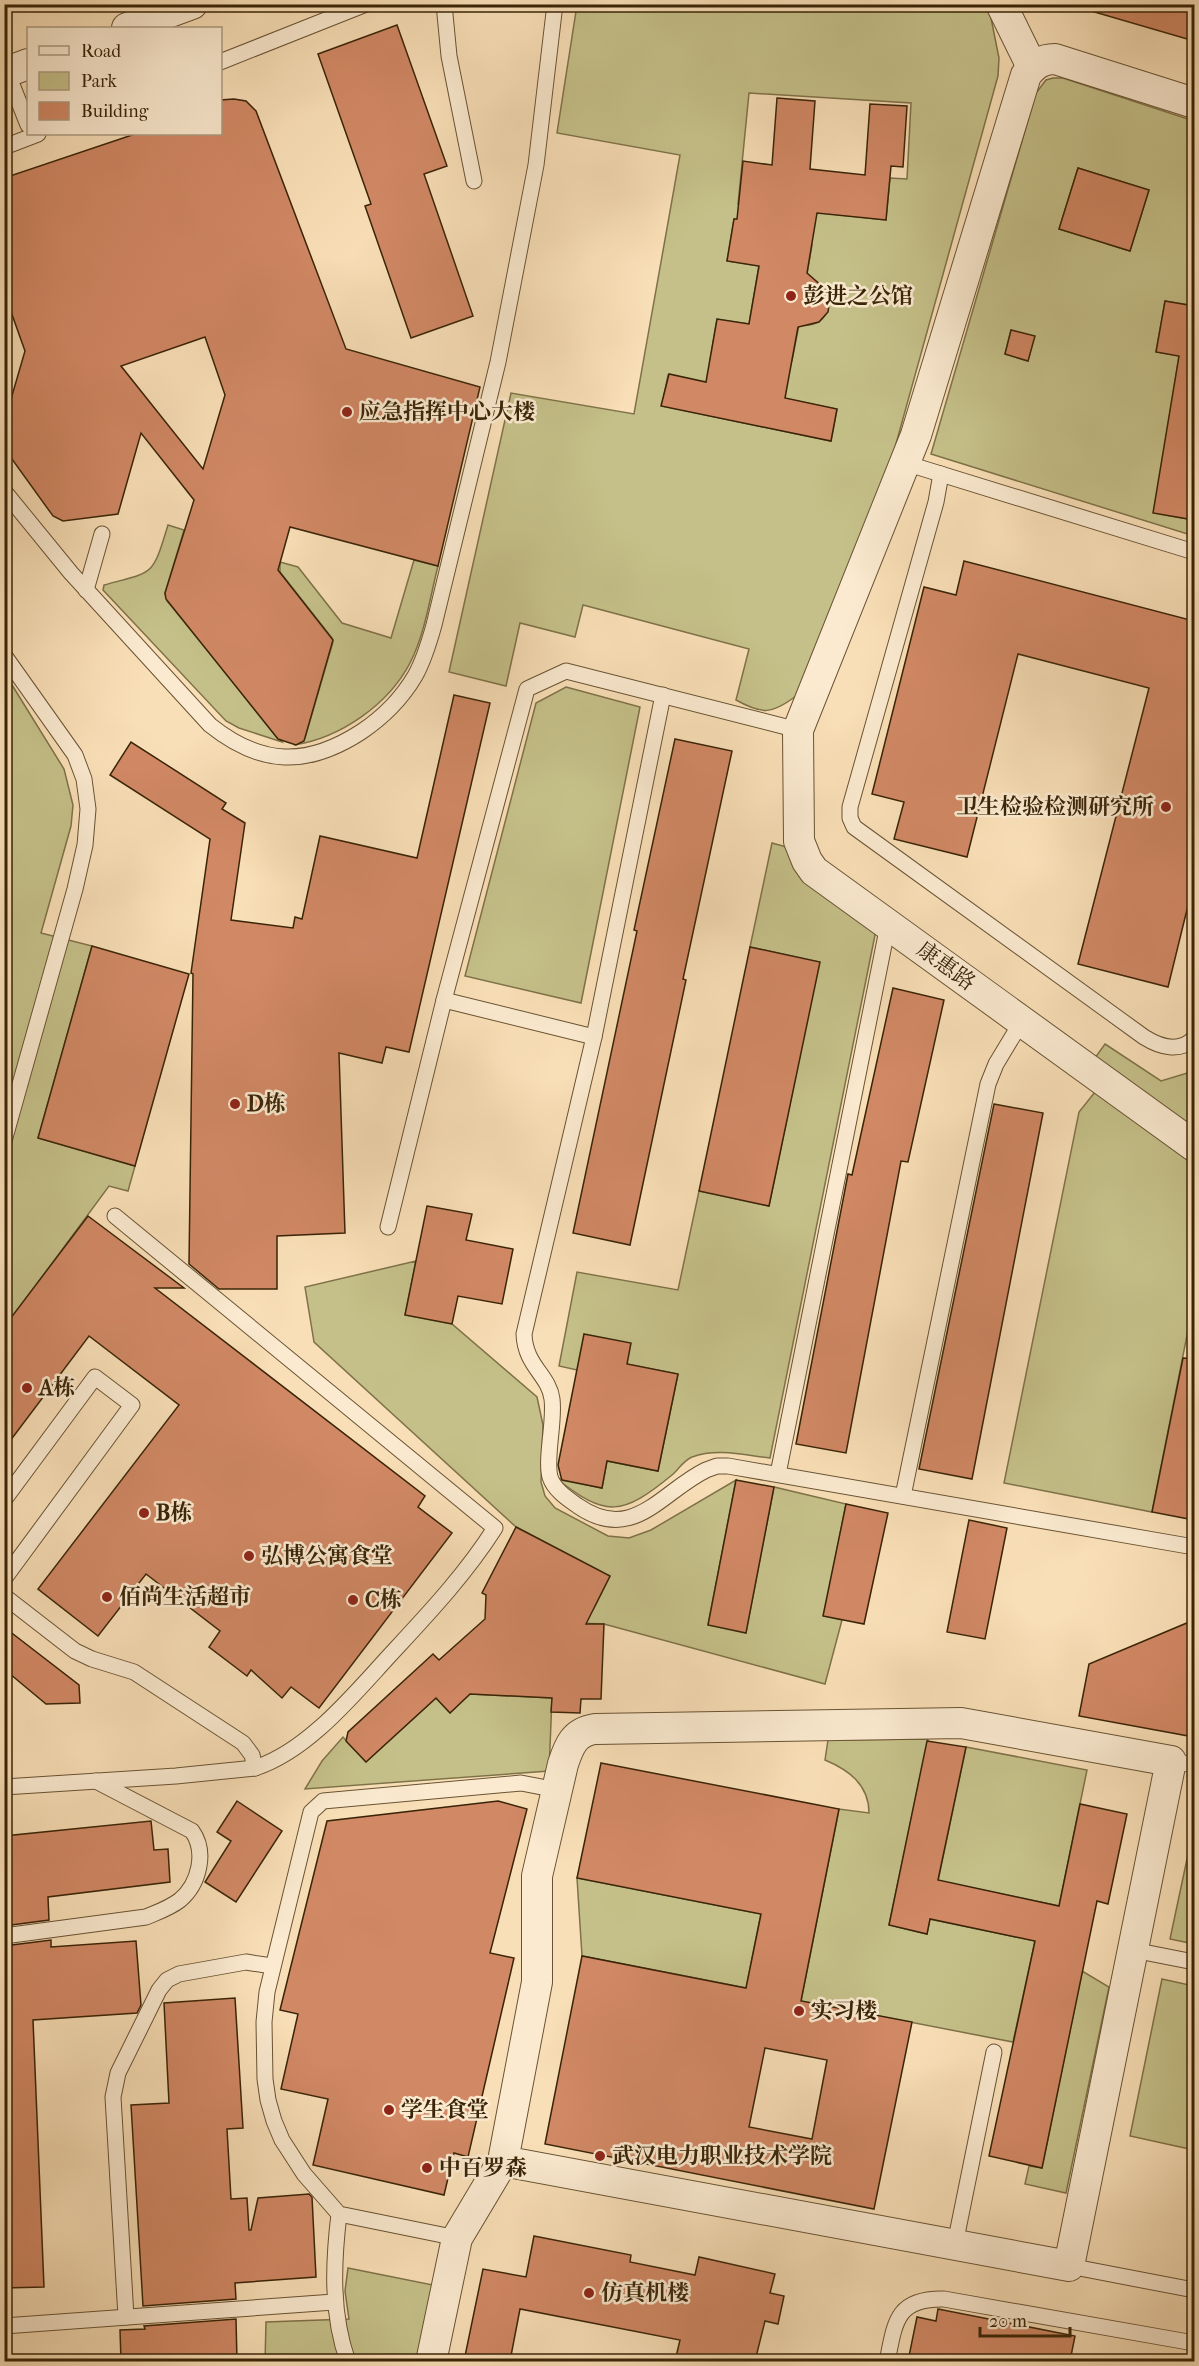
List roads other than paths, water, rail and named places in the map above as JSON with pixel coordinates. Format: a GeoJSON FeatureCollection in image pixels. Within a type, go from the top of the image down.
{"type":"FeatureCollection","features":[{"type":"Feature","properties":{"kind":"street"},"geometry":{"type":"LineString","coordinates":[[130,27],[192,4]]}},
{"type":"Feature","properties":{"kind":"street"},"geometry":{"type":"LineString","coordinates":[[1001,4],[1032,67]]}},
{"type":"Feature","properties":{"kind":"street"},"geometry":{"type":"LineString","coordinates":[[798,730],[915,435],[1022,84],[1032,67],[1046,59],[1067,61],[1194,103]]}},
{"type":"Feature","properties":{"kind":"street","name":"康惠路"},"geometry":{"type":"LineString","coordinates":[[798,730],[799,841],[814,871],[1194,1146]]}},
{"type":"Feature","properties":{"kind":"street"},"geometry":{"type":"LineString","coordinates":[[431,2361],[457,2238],[503,2161],[534,2009],[538,1966],[537,1876],[568,1749],[579,1734],[595,1730],[961,1723],[1183,1763],[1133,1950],[1069,2266],[503,2161]]}},
{"type":"Feature","properties":{"kind":"lane"},"geometry":{"type":"LineString","coordinates":[[222,61],[366,4]]}},
{"type":"Feature","properties":{"kind":"lane"},"geometry":{"type":"LineString","coordinates":[[444,4],[449,56],[474,181]]}},
{"type":"Feature","properties":{"kind":"lane"},"geometry":{"type":"LineString","coordinates":[[4,491],[86,590],[210,725],[227,739],[243,747],[276,756],[315,755],[331,749],[369,726],[398,699],[414,678],[423,661],[434,625],[498,362],[536,165],[555,4]]}},
{"type":"Feature","properties":{"kind":"lane"},"geometry":{"type":"LineString","coordinates":[[14,70],[27,112]]}},
{"type":"Feature","properties":{"kind":"lane"},"geometry":{"type":"LineString","coordinates":[[4,147],[27,135]]}},
{"type":"Feature","properties":{"kind":"lane"},"geometry":{"type":"LineString","coordinates":[[905,463],[1194,552]]}},
{"type":"Feature","properties":{"kind":"lane"},"geometry":{"type":"LineString","coordinates":[[941,474],[936,502],[850,807],[850,818],[854,827],[1144,1037],[1157,1045],[1167,1047],[1179,1047],[1194,1038]]}},
{"type":"Feature","properties":{"kind":"lane"},"geometry":{"type":"LineString","coordinates":[[86,590],[102,534]]}},
{"type":"Feature","properties":{"kind":"lane"},"geometry":{"type":"LineString","coordinates":[[4,655],[75,755],[84,779],[88,809],[85,845],[75,889],[4,1141]]}},
{"type":"Feature","properties":{"kind":"lane"},"geometry":{"type":"LineString","coordinates":[[388,1227],[444,1000],[527,689],[566,672],[798,730]]}},
{"type":"Feature","properties":{"kind":"lane"},"geometry":{"type":"LineString","coordinates":[[663,695],[594,1037],[524,1334],[527,1355],[552,1395],[550,1477],[555,1486],[583,1509],[597,1517],[615,1521],[644,1513],[697,1474],[717,1466],[743,1468],[1194,1547]]}},
{"type":"Feature","properties":{"kind":"lane"},"geometry":{"type":"LineString","coordinates":[[778,1474],[888,925]]}},
{"type":"Feature","properties":{"kind":"lane"},"geometry":{"type":"LineString","coordinates":[[444,1000],[594,1037]]}},
{"type":"Feature","properties":{"kind":"lane"},"geometry":{"type":"LineString","coordinates":[[903,1496],[988,1084],[996,1064],[1022,1021]]}},
{"type":"Feature","properties":{"kind":"lane"},"geometry":{"type":"LineString","coordinates":[[4,1787],[255,1768],[281,1756],[337,1713],[458,1581],[495,1528],[115,1216]]}},
{"type":"Feature","properties":{"kind":"lane"},"geometry":{"type":"LineString","coordinates":[[4,1500],[95,1377],[132,1405],[4,1579]]}},
{"type":"Feature","properties":{"kind":"lane"},"geometry":{"type":"LineString","coordinates":[[4,1596],[75,1651],[92,1659],[134,1672],[243,1743],[252,1755],[255,1768]]}},
{"type":"Feature","properties":{"kind":"lane"},"geometry":{"type":"LineString","coordinates":[[4,1936],[146,1917],[168,1908],[189,1891],[200,1863],[201,1850],[192,1832],[96,1781]]}},
{"type":"Feature","properties":{"kind":"lane"},"geometry":{"type":"LineString","coordinates":[[457,2238],[339,2214],[292,2157],[274,2121],[268,2100],[264,2022],[272,1966],[311,1812],[323,1801],[521,1783],[557,1790]]}},
{"type":"Feature","properties":{"kind":"lane"},"geometry":{"type":"LineString","coordinates":[[1133,1950],[1194,1962]]}},
{"type":"Feature","properties":{"kind":"lane"},"geometry":{"type":"LineString","coordinates":[[126,2317],[113,2097],[118,2073],[159,1990],[167,1980],[179,1974],[246,1962],[272,1966]]}},
{"type":"Feature","properties":{"kind":"lane"},"geometry":{"type":"LineString","coordinates":[[955,2244],[994,2052]]}},
{"type":"Feature","properties":{"kind":"lane"},"geometry":{"type":"LineString","coordinates":[[339,2214],[334,2264],[334,2302],[348,2361]]}},
{"type":"Feature","properties":{"kind":"lane"},"geometry":{"type":"LineString","coordinates":[[1069,2266],[1194,2290]]}},
{"type":"Feature","properties":{"kind":"lane"},"geometry":{"type":"LineString","coordinates":[[887,2361],[895,2323],[913,2304],[929,2299],[944,2299],[1194,2343]]}},
{"type":"Feature","properties":{"kind":"lane"},"geometry":{"type":"LineString","coordinates":[[4,2326],[334,2302]]}},
{"type":"Feature","properties":{"kind":"place","name":"彭进之公馆"},"geometry":{"type":"Point","coordinates":[791,296]}},
{"type":"Feature","properties":{"kind":"place","name":"应急指挥中心大楼"},"geometry":{"type":"Point","coordinates":[347,412]}},
{"type":"Feature","properties":{"kind":"place","name":"卫生检验检测研究所"},"geometry":{"type":"Point","coordinates":[1166,807]}},
{"type":"Feature","properties":{"kind":"place","name":"D栋"},"geometry":{"type":"Point","coordinates":[235,1104]}},
{"type":"Feature","properties":{"kind":"place","name":"A栋"},"geometry":{"type":"Point","coordinates":[27,1388]}},
{"type":"Feature","properties":{"kind":"place","name":"B栋"},"geometry":{"type":"Point","coordinates":[144,1513]}},
{"type":"Feature","properties":{"kind":"place","name":"弘博公寓食堂"},"geometry":{"type":"Point","coordinates":[249,1556]}},
{"type":"Feature","properties":{"kind":"place","name":"佰尚生活超市"},"geometry":{"type":"Point","coordinates":[107,1597]}},
{"type":"Feature","properties":{"kind":"place","name":"C栋"},"geometry":{"type":"Point","coordinates":[353,1600]}},
{"type":"Feature","properties":{"kind":"place","name":"实习楼"},"geometry":{"type":"Point","coordinates":[799,2011]}},
{"type":"Feature","properties":{"kind":"place","name":"学生食堂"},"geometry":{"type":"Point","coordinates":[389,2110]}},
{"type":"Feature","properties":{"kind":"place","name":"武汉电力职业技术学院"},"geometry":{"type":"Point","coordinates":[600,2156]}},
{"type":"Feature","properties":{"kind":"place","name":"中百罗森"},"geometry":{"type":"Point","coordinates":[427,2168]}},
{"type":"Feature","properties":{"kind":"place","name":"仿真机楼"},"geometry":{"type":"Point","coordinates":[589,2293]}}]}
